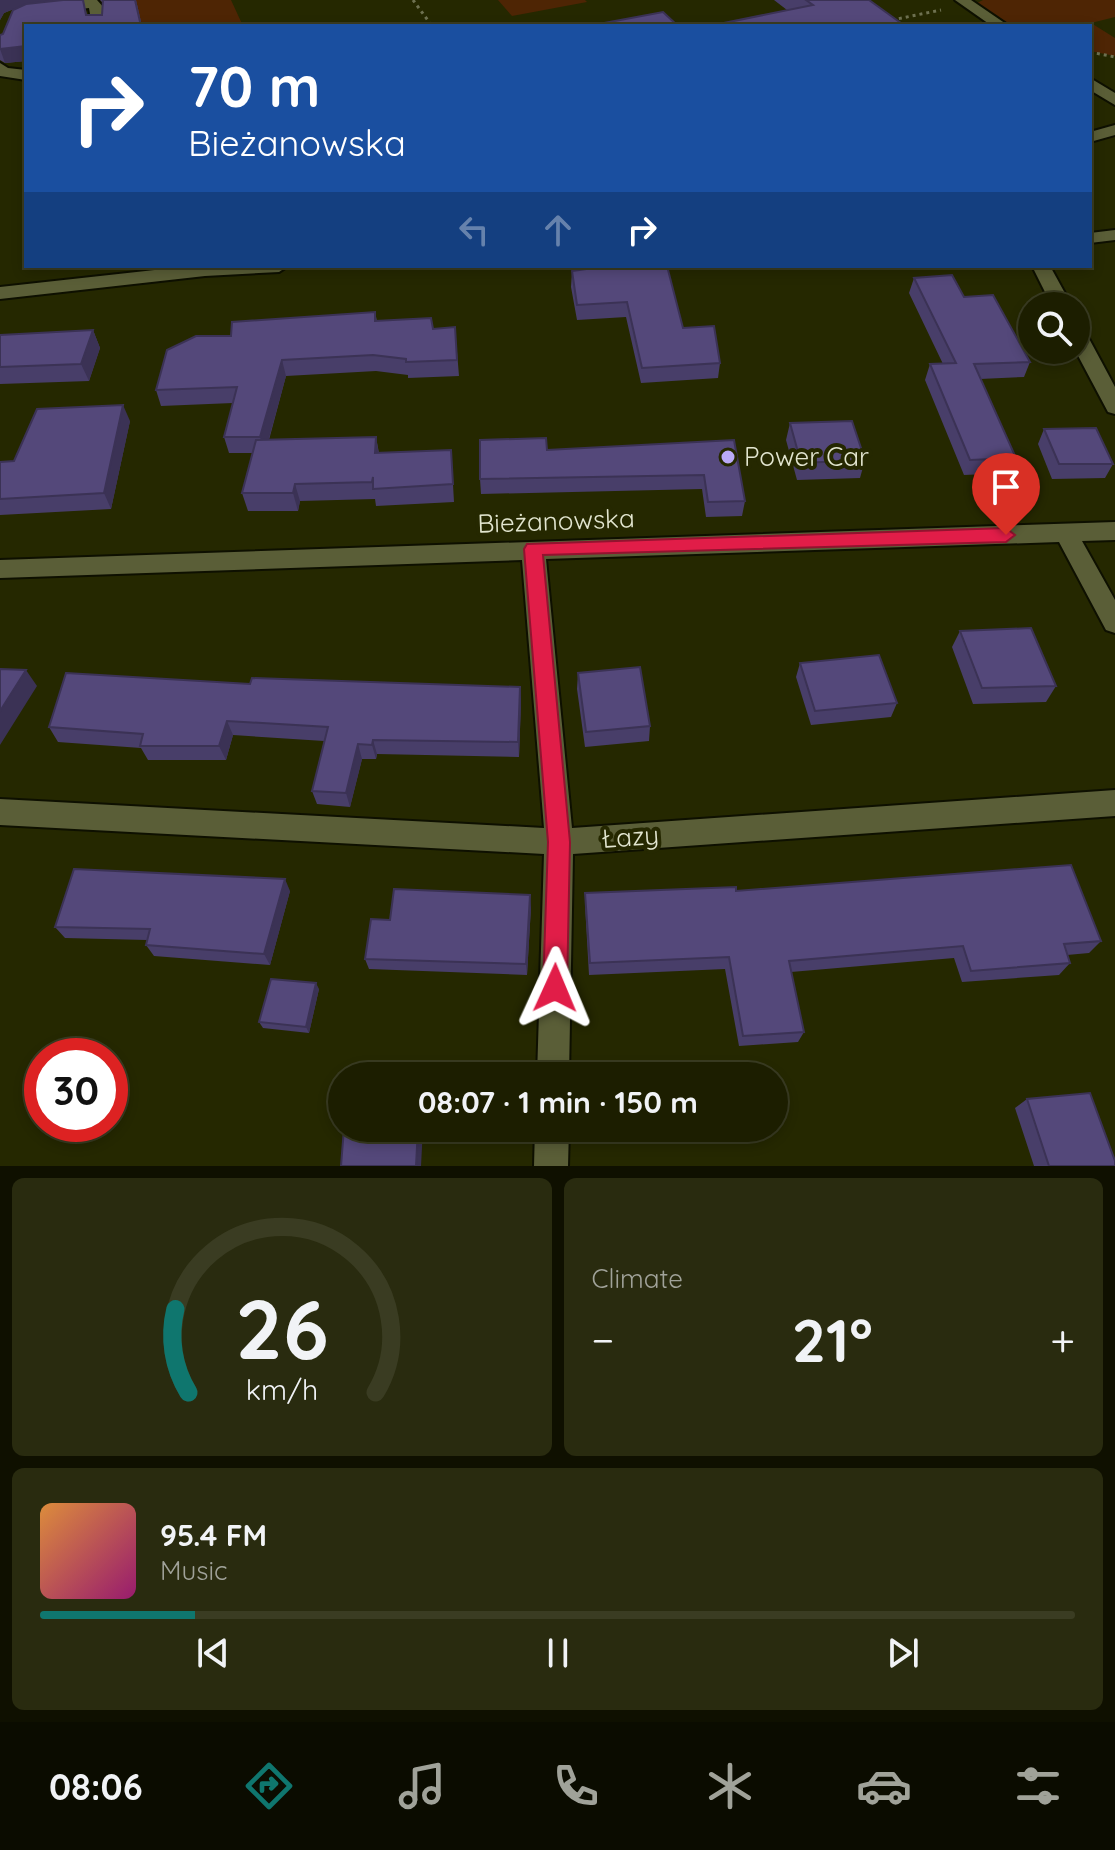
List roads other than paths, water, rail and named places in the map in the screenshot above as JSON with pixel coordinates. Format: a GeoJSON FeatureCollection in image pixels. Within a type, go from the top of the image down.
{"type":"FeatureCollection","features":[{"type":"Feature","properties":{"kind":"street"},"geometry":{"type":"LineString","coordinates":[[965,2],[999,24]]}},
{"type":"Feature","properties":{"kind":"street"},"geometry":{"type":"LineString","coordinates":[[40,9],[92,3],[98,9],[99,24]]}},
{"type":"Feature","properties":{"kind":"street"},"geometry":{"type":"LineString","coordinates":[[1092,84],[1115,100]]}},
{"type":"Feature","properties":{"kind":"street"},"geometry":{"type":"LineString","coordinates":[[1092,136],[1115,130]]}},
{"type":"Feature","properties":{"kind":"street"},"geometry":{"type":"LineString","coordinates":[[1092,238],[1115,235]]}},
{"type":"Feature","properties":{"kind":"street"},"geometry":{"type":"LineString","coordinates":[[0,293],[242,268]]}},
{"type":"Feature","properties":{"kind":"street"},"geometry":{"type":"LineString","coordinates":[[1042,268],[1055,292]]}},
{"type":"Feature","properties":{"kind":"street"},"geometry":{"type":"LineString","coordinates":[[1090,360],[1115,407]]}},
{"type":"Feature","properties":{"kind":"street","name":"Bieżanowska"},"geometry":{"type":"LineString","coordinates":[[0,569],[1115,531]]}},
{"type":"Feature","properties":{"kind":"street"},"geometry":{"type":"LineString","coordinates":[[1066,533],[1115,623]]}},
{"type":"Feature","properties":{"kind":"street"},"geometry":{"type":"LineString","coordinates":[[533,549],[559,842],[553,1062]]}},
{"type":"Feature","properties":{"kind":"street","name":"Łazy"},"geometry":{"type":"LineString","coordinates":[[0,812],[559,842],[1115,803]]}},
{"type":"Feature","properties":{"kind":"street"},"geometry":{"type":"LineString","coordinates":[[551,1166],[552,1142]]}},
{"type":"Feature","properties":{"kind":"place","name":"Power Car"},"geometry":{"type":"Point","coordinates":[728,457]}}]}
